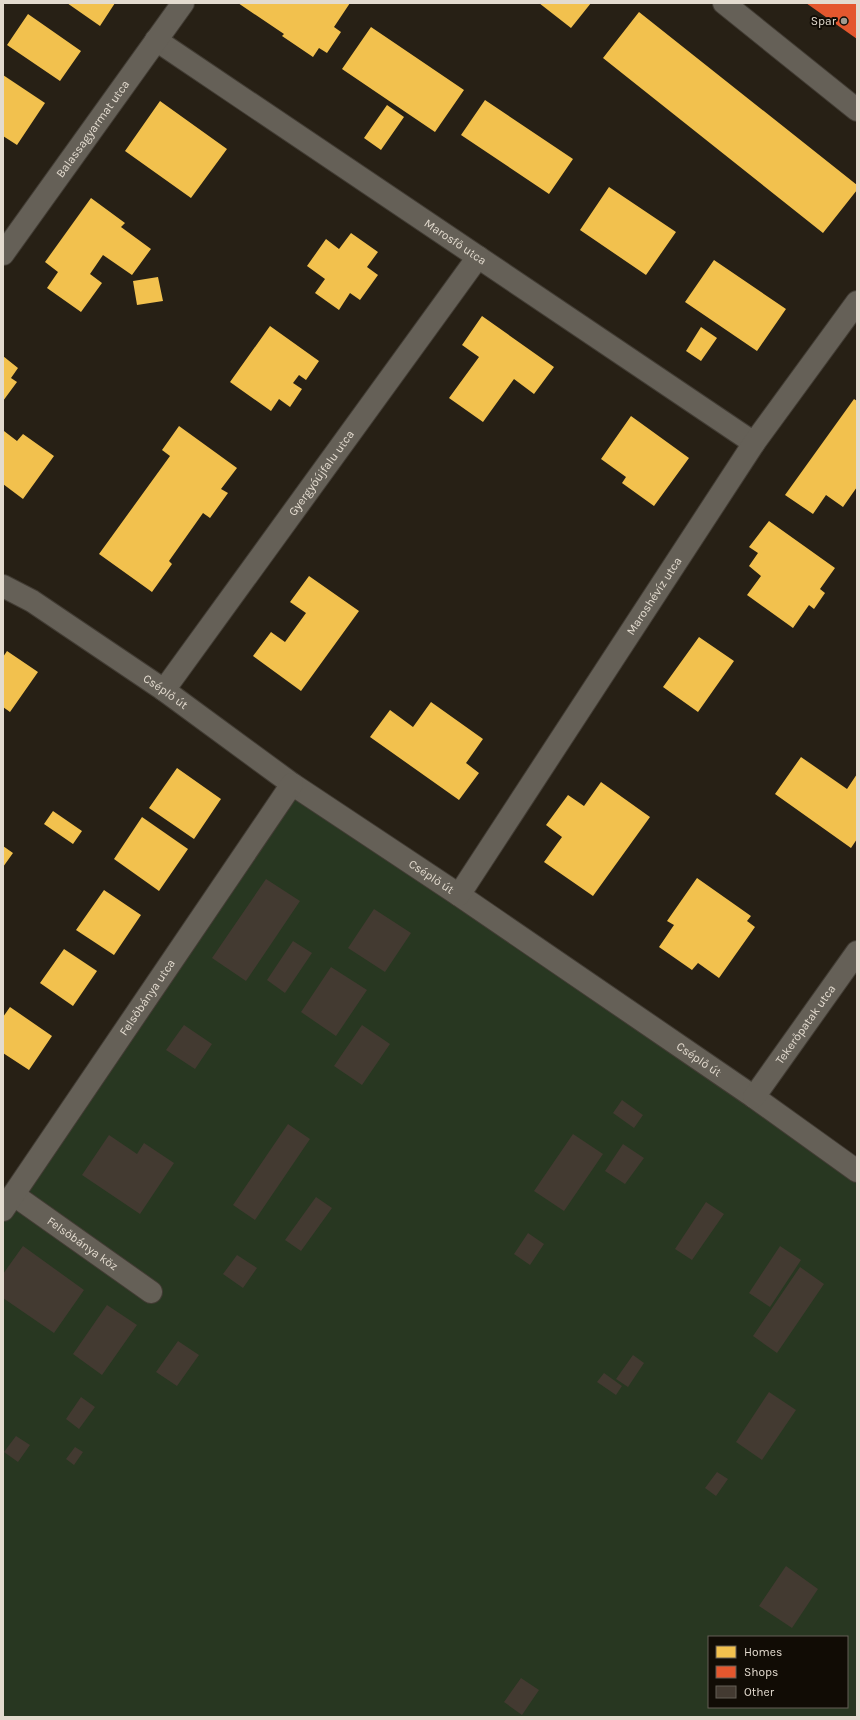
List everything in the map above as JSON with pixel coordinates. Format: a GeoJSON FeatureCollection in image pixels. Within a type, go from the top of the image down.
{"type":"FeatureCollection","features":[{"type":"Feature","properties":{"kind":"street","name":"Balassagyarmat utca"},"geometry":{"type":"LineString","coordinates":[[4,251],[183,3]]}},
{"type":"Feature","properties":{"kind":"street"},"geometry":{"type":"LineString","coordinates":[[724,3],[857,110]]}},
{"type":"Feature","properties":{"kind":"street","name":"Marosfő utca"},"geometry":{"type":"LineString","coordinates":[[156,40],[754,443]]}},
{"type":"Feature","properties":{"kind":"street","name":"Gyergyóújfalu utca"},"geometry":{"type":"LineString","coordinates":[[164,690],[478,257]]}},
{"type":"Feature","properties":{"kind":"street","name":"Maroshévíz utca"},"geometry":{"type":"LineString","coordinates":[[459,895],[754,443],[857,302]]}},
{"type":"Feature","properties":{"kind":"street","name":"Cséplő út"},"geometry":{"type":"LineString","coordinates":[[3,586],[32,601],[164,690],[292,784],[459,895],[754,1097],[857,1171]]}},
{"type":"Feature","properties":{"kind":"street","name":"Felsőbánya utca"},"geometry":{"type":"LineString","coordinates":[[8,1202],[292,784]]}},
{"type":"Feature","properties":{"kind":"street","name":"Tekerőpatak utca"},"geometry":{"type":"LineString","coordinates":[[754,1097],[857,952]]}},
{"type":"Feature","properties":{"kind":"street","name":"Felsőbánya köz"},"geometry":{"type":"LineString","coordinates":[[8,1202],[151,1292]]}},
{"type":"Feature","properties":{"kind":"green space"},"geometry":{"type":"Polygon","coordinates":[[[292,784],[857,1171],[857,1717],[3,1717],[3,1210],[292,784]]]}},
{"type":"Feature","properties":{"kind":"building: Homes"},"geometry":{"type":"Polygon","coordinates":[[[67,3],[115,3],[100,26],[67,3]]]}},
{"type":"Feature","properties":{"kind":"building: Homes"},"geometry":{"type":"Polygon","coordinates":[[[238,3],[350,3],[334,27],[341,32],[327,53],[319,48],[313,57],[282,36],[284,34],[238,3]]]}},
{"type":"Feature","properties":{"kind":"building: Homes"},"geometry":{"type":"Polygon","coordinates":[[[539,3],[591,3],[571,28],[539,3]]]}},
{"type":"Feature","properties":{"kind":"building: Homes"},"geometry":{"type":"Polygon","coordinates":[[[639,12],[857,185],[857,190],[823,233],[603,58],[639,12]]]}},
{"type":"Feature","properties":{"kind":"building: Homes"},"geometry":{"type":"Polygon","coordinates":[[[28,14],[81,51],[60,81],[7,45],[28,14]]]}},
{"type":"Feature","properties":{"kind":"building: Homes"},"geometry":{"type":"Polygon","coordinates":[[[371,27],[464,90],[435,132],[342,69],[371,27]]]}},
{"type":"Feature","properties":{"kind":"building: Homes"},"geometry":{"type":"Polygon","coordinates":[[[3,75],[45,103],[17,145],[3,136],[3,75]]]}},
{"type":"Feature","properties":{"kind":"building: Homes"},"geometry":{"type":"Polygon","coordinates":[[[485,100],[573,159],[549,194],[461,135],[485,100]]]}},
{"type":"Feature","properties":{"kind":"building: Homes"},"geometry":{"type":"Polygon","coordinates":[[[160,101],[227,149],[191,198],[125,151],[160,101]]]}},
{"type":"Feature","properties":{"kind":"building: Homes"},"geometry":{"type":"Polygon","coordinates":[[[387,105],[404,117],[381,150],[364,138],[387,105]]]}},
{"type":"Feature","properties":{"kind":"building: Homes"},"geometry":{"type":"Polygon","coordinates":[[[609,187],[676,232],[646,275],[580,230],[609,187]]]}},
{"type":"Feature","properties":{"kind":"building: Homes"},"geometry":{"type":"Polygon","coordinates":[[[91,198],[125,223],[121,227],[151,249],[132,275],[103,255],[90,274],[102,283],[81,312],[47,288],[58,272],[45,262],[91,198]]]}},
{"type":"Feature","properties":{"kind":"building: Homes"},"geometry":{"type":"Polygon","coordinates":[[[351,233],[378,252],[367,267],[378,275],[360,300],[350,293],[339,310],[315,293],[325,279],[307,266],[326,239],[339,249],[351,233]]]}},
{"type":"Feature","properties":{"kind":"building: Homes"},"geometry":{"type":"Polygon","coordinates":[[[714,260],[786,309],[757,351],[685,302],[714,260]]]}},
{"type":"Feature","properties":{"kind":"building: Homes"},"geometry":{"type":"Polygon","coordinates":[[[158,277],[163,301],[137,305],[133,281],[158,277]]]}},
{"type":"Feature","properties":{"kind":"building: Homes"},"geometry":{"type":"Polygon","coordinates":[[[482,316],[554,367],[534,394],[514,379],[483,422],[449,398],[479,357],[462,345],[482,316]]]}},
{"type":"Feature","properties":{"kind":"building: Homes"},"geometry":{"type":"Polygon","coordinates":[[[270,326],[319,361],[306,380],[299,375],[293,383],[302,389],[290,407],[279,399],[271,411],[230,382],[270,326]]]}},
{"type":"Feature","properties":{"kind":"building: Homes"},"geometry":{"type":"Polygon","coordinates":[[[701,327],[717,338],[701,361],[686,351],[701,327]]]}},
{"type":"Feature","properties":{"kind":"building: Homes"},"geometry":{"type":"Polygon","coordinates":[[[3,356],[18,368],[11,378],[17,382],[3,401],[3,356]]]}},
{"type":"Feature","properties":{"kind":"building: Homes"},"geometry":{"type":"Polygon","coordinates":[[[854,399],[857,401],[857,487],[843,507],[826,495],[813,514],[785,495],[854,399]]]}},
{"type":"Feature","properties":{"kind":"building: Homes"},"geometry":{"type":"Polygon","coordinates":[[[631,416],[689,458],[654,506],[622,483],[626,477],[601,459],[631,416]]]}},
{"type":"Feature","properties":{"kind":"building: Homes"},"geometry":{"type":"Polygon","coordinates":[[[179,426],[237,468],[221,489],[228,493],[210,518],[203,513],[169,561],[172,564],[152,592],[99,554],[170,456],[162,450],[179,426]]]}},
{"type":"Feature","properties":{"kind":"building: Homes"},"geometry":{"type":"Polygon","coordinates":[[[4,431],[17,441],[23,434],[54,456],[23,499],[3,484],[4,431]]]}},
{"type":"Feature","properties":{"kind":"building: Homes"},"geometry":{"type":"Polygon","coordinates":[[[769,521],[835,568],[820,589],[825,593],[814,609],[809,605],[793,628],[747,595],[761,576],[749,566],[758,553],[749,547],[769,521]]]}},
{"type":"Feature","properties":{"kind":"building: Homes"},"geometry":{"type":"Polygon","coordinates":[[[309,576],[359,611],[301,691],[253,656],[271,632],[285,642],[306,613],[290,602],[309,576]]]}},
{"type":"Feature","properties":{"kind":"building: Homes"},"geometry":{"type":"Polygon","coordinates":[[[699,637],[734,661],[698,712],[663,687],[699,637]]]}},
{"type":"Feature","properties":{"kind":"building: Homes"},"geometry":{"type":"Polygon","coordinates":[[[7,651],[38,672],[10,712],[3,707],[3,657],[7,651]]]}},
{"type":"Feature","properties":{"kind":"building: Homes"},"geometry":{"type":"Polygon","coordinates":[[[431,702],[483,739],[466,763],[479,773],[459,800],[370,737],[390,710],[413,727],[431,702]]]}},
{"type":"Feature","properties":{"kind":"building: Homes"},"geometry":{"type":"Polygon","coordinates":[[[801,757],[847,789],[857,774],[857,839],[851,848],[775,794],[801,757]]]}},
{"type":"Feature","properties":{"kind":"building: Homes"},"geometry":{"type":"Polygon","coordinates":[[[177,768],[221,799],[194,839],[149,808],[177,768]]]}},
{"type":"Feature","properties":{"kind":"building: Homes"},"geometry":{"type":"Polygon","coordinates":[[[601,782],[650,817],[593,896],[544,862],[562,837],[546,825],[568,795],[584,806],[601,782]]]}},
{"type":"Feature","properties":{"kind":"building: Homes"},"geometry":{"type":"Polygon","coordinates":[[[53,811],[82,831],[73,844],[44,824],[53,811]]]}},
{"type":"Feature","properties":{"kind":"building: Homes"},"geometry":{"type":"Polygon","coordinates":[[[142,817],[188,849],[159,891],[114,859],[142,817]]]}},
{"type":"Feature","properties":{"kind":"building: Homes"},"geometry":{"type":"Polygon","coordinates":[[[3,846],[13,853],[3,867],[3,846]]]}},
{"type":"Feature","properties":{"kind":"building: Homes"},"geometry":{"type":"Polygon","coordinates":[[[697,878],[751,916],[747,921],[755,927],[719,978],[698,963],[692,970],[659,947],[674,925],[667,921],[697,878]]]}},
{"type":"Feature","properties":{"kind":"building: Homes"},"geometry":{"type":"Polygon","coordinates":[[[104,890],[141,915],[114,955],[76,930],[104,890]]]}},
{"type":"Feature","properties":{"kind":"building: Homes"},"geometry":{"type":"Polygon","coordinates":[[[64,949],[97,971],[73,1006],[40,983],[64,949]]]}},
{"type":"Feature","properties":{"kind":"building: Homes"},"geometry":{"type":"Polygon","coordinates":[[[10,1007],[52,1036],[29,1070],[3,1053],[3,1017],[10,1007]]]}},
{"type":"Feature","properties":{"kind":"building: Shops","name":"Spar"},"geometry":{"type":"Polygon","coordinates":[[[806,3],[857,3],[857,39],[806,3]]]}},
{"type":"Feature","properties":{"kind":"building: Other"},"geometry":{"type":"Polygon","coordinates":[[[266,879],[300,901],[246,981],[212,958],[266,879]]]}},
{"type":"Feature","properties":{"kind":"building: Other"},"geometry":{"type":"Polygon","coordinates":[[[374,909],[411,933],[385,972],[348,948],[374,909]]]}},
{"type":"Feature","properties":{"kind":"building: Other"},"geometry":{"type":"Polygon","coordinates":[[[293,941],[312,953],[285,993],[267,980],[293,941]]]}},
{"type":"Feature","properties":{"kind":"building: Other"},"geometry":{"type":"Polygon","coordinates":[[[331,967],[367,990],[336,1036],[301,1012],[331,967]]]}},
{"type":"Feature","properties":{"kind":"building: Other"},"geometry":{"type":"Polygon","coordinates":[[[184,1025],[212,1044],[195,1069],[166,1050],[184,1025]]]}},
{"type":"Feature","properties":{"kind":"building: Other"},"geometry":{"type":"Polygon","coordinates":[[[362,1025],[390,1044],[362,1085],[334,1066],[362,1025]]]}},
{"type":"Feature","properties":{"kind":"building: Other"},"geometry":{"type":"Polygon","coordinates":[[[622,1100],[643,1115],[634,1128],[613,1113],[622,1100]]]}},
{"type":"Feature","properties":{"kind":"building: Other"},"geometry":{"type":"Polygon","coordinates":[[[288,1124],[310,1139],[255,1220],[233,1205],[288,1124]]]}},
{"type":"Feature","properties":{"kind":"building: Other"},"geometry":{"type":"Polygon","coordinates":[[[573,1134],[603,1154],[564,1211],[534,1191],[573,1134]]]}},
{"type":"Feature","properties":{"kind":"building: Other"},"geometry":{"type":"Polygon","coordinates":[[[109,1135],[137,1154],[144,1143],[174,1163],[140,1214],[82,1175],[109,1135]]]}},
{"type":"Feature","properties":{"kind":"building: Other"},"geometry":{"type":"Polygon","coordinates":[[[623,1144],[644,1158],[625,1184],[605,1171],[623,1144]]]}},
{"type":"Feature","properties":{"kind":"building: Other"},"geometry":{"type":"Polygon","coordinates":[[[316,1197],[332,1208],[301,1251],[285,1240],[316,1197]]]}},
{"type":"Feature","properties":{"kind":"building: Other"},"geometry":{"type":"Polygon","coordinates":[[[706,1202],[724,1214],[692,1260],[675,1249],[706,1202]]]}},
{"type":"Feature","properties":{"kind":"building: Other"},"geometry":{"type":"Polygon","coordinates":[[[528,1233],[544,1244],[530,1265],[514,1254],[528,1233]]]}},
{"type":"Feature","properties":{"kind":"building: Other"},"geometry":{"type":"Polygon","coordinates":[[[23,1246],[84,1290],[54,1333],[3,1298],[3,1274],[23,1246]]]}},
{"type":"Feature","properties":{"kind":"building: Other"},"geometry":{"type":"Polygon","coordinates":[[[780,1246],[801,1260],[770,1307],[749,1293],[780,1246]]]}},
{"type":"Feature","properties":{"kind":"building: Other"},"geometry":{"type":"Polygon","coordinates":[[[237,1255],[257,1268],[243,1288],[223,1274],[237,1255]]]}},
{"type":"Feature","properties":{"kind":"building: Other"},"geometry":{"type":"Polygon","coordinates":[[[800,1267],[824,1284],[777,1353],[753,1336],[800,1267]]]}},
{"type":"Feature","properties":{"kind":"building: Other"},"geometry":{"type":"Polygon","coordinates":[[[107,1305],[137,1325],[102,1375],[73,1354],[107,1305]]]}},
{"type":"Feature","properties":{"kind":"building: Other"},"geometry":{"type":"Polygon","coordinates":[[[178,1341],[199,1355],[177,1386],[156,1372],[178,1341]]]}},
{"type":"Feature","properties":{"kind":"building: Other"},"geometry":{"type":"Polygon","coordinates":[[[633,1355],[644,1363],[628,1387],[616,1379],[633,1355]]]}},
{"type":"Feature","properties":{"kind":"building: Other"},"geometry":{"type":"Polygon","coordinates":[[[604,1373],[622,1386],[616,1395],[597,1382],[604,1373]]]}},
{"type":"Feature","properties":{"kind":"building: Other"},"geometry":{"type":"Polygon","coordinates":[[[769,1392],[796,1410],[762,1460],[736,1442],[769,1392]]]}},
{"type":"Feature","properties":{"kind":"building: Other"},"geometry":{"type":"Polygon","coordinates":[[[81,1397],[95,1407],[79,1429],[66,1419],[81,1397]]]}},
{"type":"Feature","properties":{"kind":"building: Other"},"geometry":{"type":"Polygon","coordinates":[[[16,1436],[30,1445],[18,1462],[4,1452],[16,1436]]]}},
{"type":"Feature","properties":{"kind":"building: Other"},"geometry":{"type":"Polygon","coordinates":[[[75,1447],[83,1452],[74,1465],[66,1459],[75,1447]]]}},
{"type":"Feature","properties":{"kind":"building: Other"},"geometry":{"type":"Polygon","coordinates":[[[717,1472],[728,1479],[716,1496],[705,1488],[717,1472]]]}},
{"type":"Feature","properties":{"kind":"building: Other"},"geometry":{"type":"Polygon","coordinates":[[[786,1566],[818,1589],[792,1628],[759,1606],[786,1566]]]}},
{"type":"Feature","properties":{"kind":"building: Other"},"geometry":{"type":"Polygon","coordinates":[[[521,1678],[539,1690],[522,1715],[504,1702],[521,1678]]]}},
{"type":"Feature","properties":{"kind":"place","name":"Spar"},"geometry":{"type":"Point","coordinates":[844,21]}}]}
